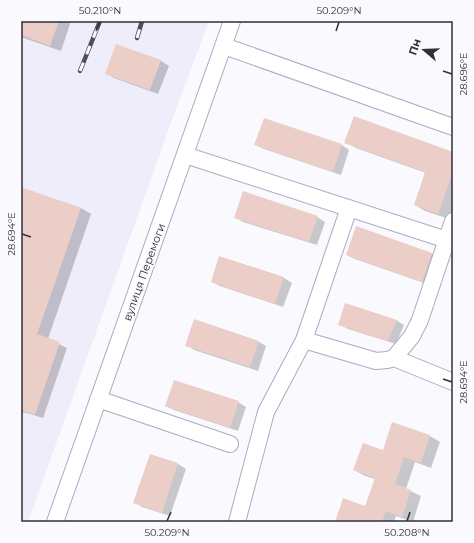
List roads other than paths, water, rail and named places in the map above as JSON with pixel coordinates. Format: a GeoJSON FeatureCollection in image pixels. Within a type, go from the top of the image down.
{"type":"FeatureCollection","features":[{"type":"Feature","properties":{"kind":"street","name":"вулиця Перемоги"},"geometry":{"type":"LineString","coordinates":[[55,522],[232,21]]}},
{"type":"Feature","properties":{"kind":"street"},"geometry":{"type":"LineString","coordinates":[[224,46],[453,127]]}},
{"type":"Feature","properties":{"kind":"street"},"geometry":{"type":"LineString","coordinates":[[185,155],[447,240]]}},
{"type":"Feature","properties":{"kind":"street"},"geometry":{"type":"LineString","coordinates":[[237,522],[266,412],[304,340],[349,208]]}},
{"type":"Feature","properties":{"kind":"street"},"geometry":{"type":"LineString","coordinates":[[394,358],[412,336],[420,320],[453,221]]}},
{"type":"Feature","properties":{"kind":"street"},"geometry":{"type":"LineString","coordinates":[[304,340],[376,361],[394,358],[453,382]]}},
{"type":"Feature","properties":{"kind":"street"},"geometry":{"type":"LineString","coordinates":[[98,399],[230,444]]}},
{"type":"Feature","properties":{"kind":"railway"},"geometry":{"type":"LineString","coordinates":[[80,71],[100,21]]}},
{"type":"Feature","properties":{"kind":"railway"},"geometry":{"type":"LineString","coordinates":[[137,38],[142,21]]}}]}
